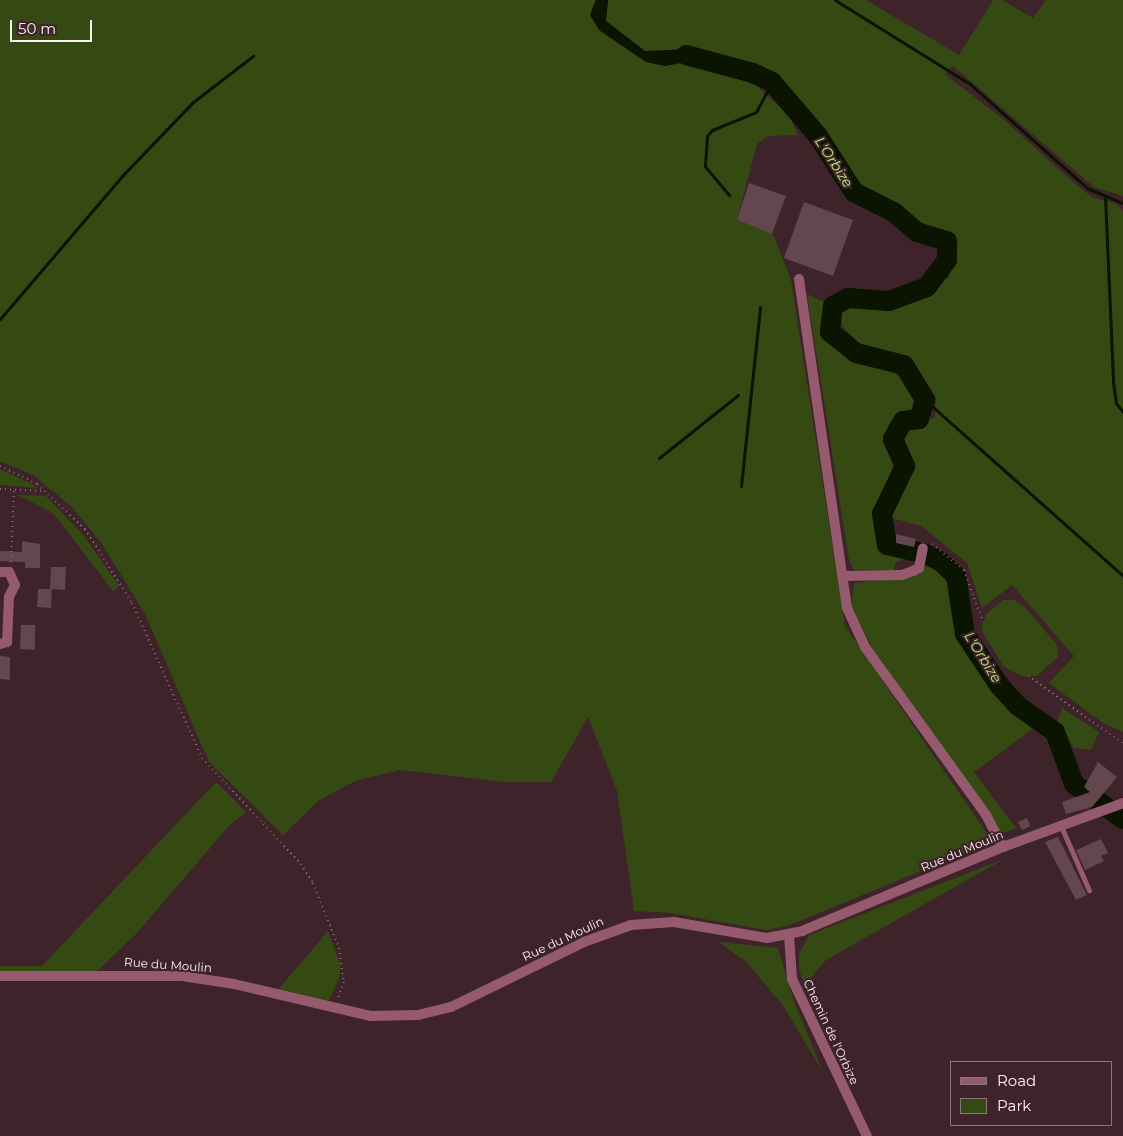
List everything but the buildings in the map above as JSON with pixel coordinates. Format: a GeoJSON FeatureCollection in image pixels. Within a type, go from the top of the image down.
{"type":"FeatureCollection","features":[{"type":"Feature","properties":{"kind":"street"},"geometry":{"type":"LineString","coordinates":[[799,279],[848,608],[865,647],[986,815],[1003,847]]}},
{"type":"Feature","properties":{"kind":"street"},"geometry":{"type":"LineString","coordinates":[[844,576],[902,575],[920,565],[923,548]]}},
{"type":"Feature","properties":{"kind":"street"},"geometry":{"type":"LineString","coordinates":[[0,644],[7,642],[9,597],[15,585],[4,572]]}},
{"type":"Feature","properties":{"kind":"street","name":"Rue du Moulin"},"geometry":{"type":"LineString","coordinates":[[0,976],[182,976],[234,984],[370,1016],[396,1018],[450,1007],[593,938],[631,925],[674,922],[748,936],[788,935],[832,920],[1003,847],[1120,804]]}},
{"type":"Feature","properties":{"kind":"street","name":"Chemin de l'Orbize"},"geometry":{"type":"LineString","coordinates":[[788,935],[792,979],[867,1136]]}},
{"type":"Feature","properties":{"kind":"lane"},"geometry":{"type":"LineString","coordinates":[[1061,825],[1089,890]]}},
{"type":"Feature","properties":{"kind":"path"},"geometry":{"type":"LineString","coordinates":[[0,466],[46,491],[85,529],[121,582],[202,758],[232,792],[290,850],[313,883],[344,968],[344,982],[332,1008]]}},
{"type":"Feature","properties":{"kind":"path"},"geometry":{"type":"LineString","coordinates":[[0,489],[46,491]]}},
{"type":"Feature","properties":{"kind":"path"},"geometry":{"type":"LineString","coordinates":[[4,572],[14,490]]}},
{"type":"Feature","properties":{"kind":"path"},"geometry":{"type":"LineString","coordinates":[[923,548],[931,543],[964,570],[983,622]]}},
{"type":"Feature","properties":{"kind":"path"},"geometry":{"type":"LineString","coordinates":[[1028,676],[1123,743]]}},
{"type":"Feature","properties":{"kind":"green space"},"geometry":{"type":"Polygon","coordinates":[[[0,0],[596,0],[592,8],[599,30],[646,62],[665,66],[691,61],[755,85],[789,115],[798,135],[767,136],[757,144],[737,220],[773,234],[791,280],[845,626],[990,838],[977,848],[790,925],[766,930],[670,913],[634,911],[617,791],[588,717],[551,782],[505,782],[400,770],[355,781],[318,801],[283,835],[209,762],[145,614],[102,544],[72,507],[33,475],[0,461],[0,0]]]}},
{"type":"Feature","properties":{"kind":"green space"},"geometry":{"type":"Polygon","coordinates":[[[608,0],[866,0],[959,55],[993,0],[1002,0],[1033,18],[1046,0],[1123,0],[1123,196],[1094,187],[953,66],[945,74],[1003,119],[1080,188],[1094,198],[1115,203],[1123,211],[1123,732],[1103,723],[1049,683],[1074,656],[1012,585],[982,608],[967,563],[921,526],[885,516],[902,495],[913,470],[904,448],[905,431],[935,417],[936,397],[913,362],[901,354],[888,355],[861,345],[843,327],[840,316],[842,309],[852,302],[890,305],[922,294],[949,277],[958,244],[943,230],[917,226],[898,203],[853,184],[809,121],[770,74],[695,49],[645,51],[606,21],[608,0]]]}},
{"type":"Feature","properties":{"kind":"green space"},"geometry":{"type":"Polygon","coordinates":[[[807,294],[828,304],[825,337],[847,357],[883,364],[902,379],[919,403],[917,412],[894,419],[888,425],[883,443],[893,465],[879,520],[879,536],[882,547],[908,554],[908,558],[896,562],[894,571],[854,570],[849,560],[807,294]]]}},
{"type":"Feature","properties":{"kind":"green space"},"geometry":{"type":"Polygon","coordinates":[[[0,469],[28,482],[38,488],[0,485],[0,469]]]}},
{"type":"Feature","properties":{"kind":"green space"},"geometry":{"type":"Polygon","coordinates":[[[18,495],[46,496],[84,536],[119,586],[113,591],[54,514],[18,495]]]}},
{"type":"Feature","properties":{"kind":"green space"},"geometry":{"type":"Polygon","coordinates":[[[928,563],[939,567],[950,580],[959,635],[1008,704],[1034,728],[974,772],[1016,828],[1001,834],[978,796],[873,649],[851,609],[854,583],[914,576],[928,563]]]}},
{"type":"Feature","properties":{"kind":"green space"},"geometry":{"type":"Polygon","coordinates":[[[1003,600],[1014,600],[1024,606],[1057,645],[1058,657],[1037,676],[1021,676],[1003,666],[981,629],[986,614],[1003,600]]]}},
{"type":"Feature","properties":{"kind":"green space"},"geometry":{"type":"Polygon","coordinates":[[[1062,708],[1099,732],[1091,750],[1074,748],[1057,723],[1062,708]]]}},
{"type":"Feature","properties":{"kind":"green space"},"geometry":{"type":"Polygon","coordinates":[[[216,782],[246,812],[229,826],[136,934],[97,971],[0,972],[0,966],[42,966],[216,782]]]}},
{"type":"Feature","properties":{"kind":"green space"},"geometry":{"type":"Polygon","coordinates":[[[1004,859],[826,960],[809,980],[811,1000],[799,970],[799,954],[809,935],[1004,859]]]}},
{"type":"Feature","properties":{"kind":"green space"},"geometry":{"type":"Polygon","coordinates":[[[328,931],[340,964],[340,975],[330,999],[326,1002],[277,991],[328,931]]]}},
{"type":"Feature","properties":{"kind":"green space"},"geometry":{"type":"Polygon","coordinates":[[[719,942],[778,948],[793,999],[823,1072],[782,1004],[746,962],[719,942]]]}},
{"type":"Feature","properties":{"kind":"shaded area"},"geometry":{"type":"Polygon","coordinates":[[[596,0],[608,0],[606,21],[645,51],[695,49],[715,54],[708,66],[691,61],[665,66],[646,62],[599,30],[590,15],[596,0]]]}},
{"type":"Feature","properties":{"kind":"waterway"},"geometry":{"type":"LineString","coordinates":[[835,0],[970,84],[1087,188],[1123,203]]}},
{"type":"Feature","properties":{"kind":"waterway","name":"L'Orbize"},"geometry":{"type":"LineString","coordinates":[[686,55],[753,73],[772,82],[818,136],[854,192],[895,213],[917,232],[947,241],[947,260],[927,287],[889,301],[848,298],[833,306],[830,332],[856,353],[904,365],[925,400],[919,419],[903,421],[893,439],[905,466],[882,514],[887,545],[925,554],[940,561],[956,576],[965,634],[999,685],[1018,706],[1055,732],[1074,784],[1123,819]]}},
{"type":"Feature","properties":{"kind":"waterway"},"geometry":{"type":"LineString","coordinates":[[0,319],[123,175],[193,102],[253,56]]}},
{"type":"Feature","properties":{"kind":"waterway"},"geometry":{"type":"LineString","coordinates":[[729,195],[705,166],[707,136],[712,130],[756,112],[772,82]]}},
{"type":"Feature","properties":{"kind":"waterway"},"geometry":{"type":"LineString","coordinates":[[1105,196],[1113,382],[1116,403],[1123,412]]}},
{"type":"Feature","properties":{"kind":"waterway"},"geometry":{"type":"LineString","coordinates":[[741,486],[760,307]]}},
{"type":"Feature","properties":{"kind":"waterway"},"geometry":{"type":"LineString","coordinates":[[659,458],[738,395]]}},
{"type":"Feature","properties":{"kind":"waterway"},"geometry":{"type":"LineString","coordinates":[[925,400],[1123,576]]}}]}
